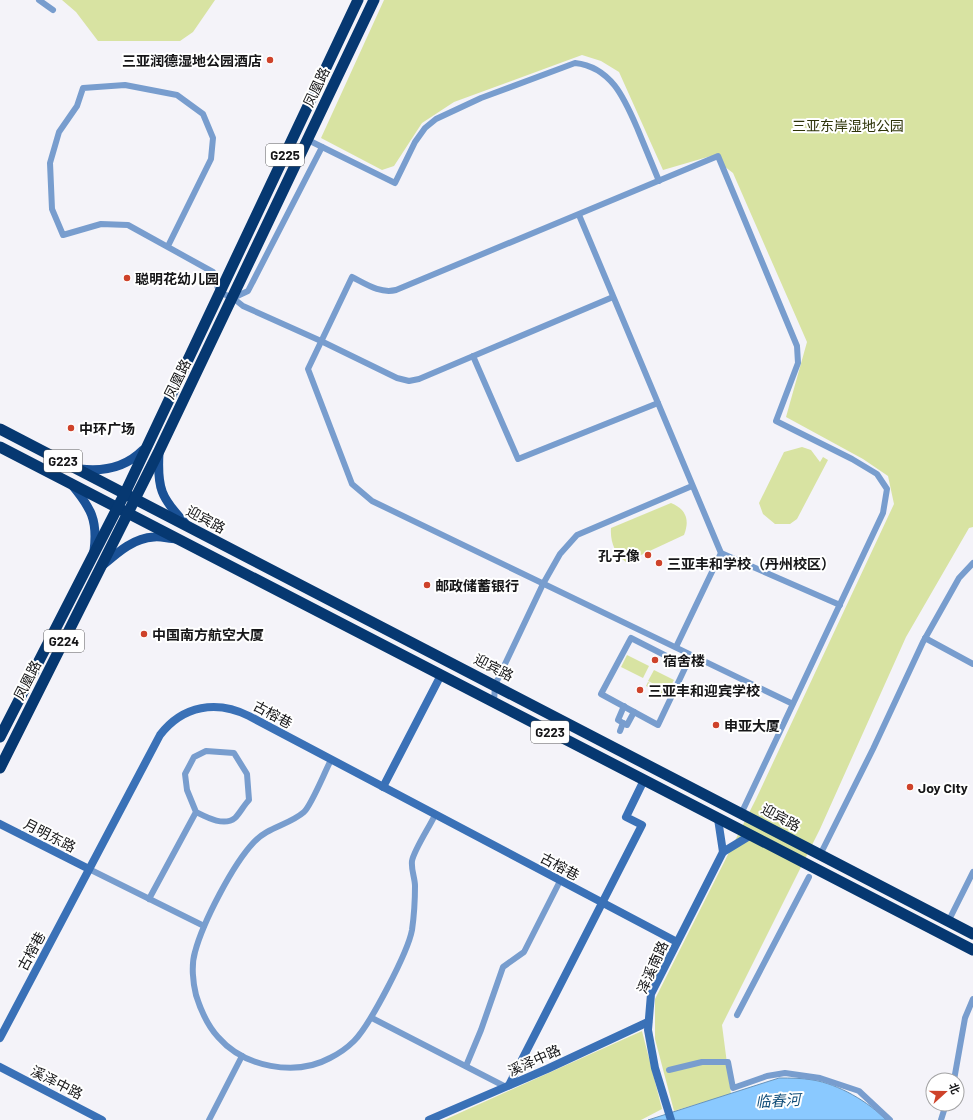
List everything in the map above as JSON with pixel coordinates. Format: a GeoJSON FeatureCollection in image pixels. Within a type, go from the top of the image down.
{"type":"FeatureCollection","features":[{"type":"Feature","properties":{"kind":"highway","name":"凤凰路"},"geometry":{"type":"LineString","coordinates":[[0,768],[100,569],[130,495],[147,446],[358,0]]}},
{"type":"Feature","properties":{"kind":"highway","name":"凤凰路"},"geometry":{"type":"LineString","coordinates":[[130,495],[160,451],[374,0]]}},
{"type":"Feature","properties":{"kind":"highway","name":"迎宾路"},"geometry":{"type":"LineString","coordinates":[[0,429],[514,694],[973,934]]}},
{"type":"Feature","properties":{"kind":"highway","name":"G223"},"geometry":{"type":"LineString","coordinates":[[0,447],[973,950]]}},
{"type":"Feature","properties":{"kind":"highway","name":"凤凰路"},"geometry":{"type":"LineString","coordinates":[[0,737],[93,556],[123,510]]}},
{"type":"Feature","properties":{"kind":"highway"},"geometry":{"type":"LineString","coordinates":[[460,684],[469,680],[469,672]]}},
{"type":"Feature","properties":{"kind":"highway"},"geometry":{"type":"LineString","coordinates":[[460,684],[495,685]]}},
{"type":"Feature","properties":{"kind":"highway"},"geometry":{"type":"LineString","coordinates":[[507,709],[514,694]]}},
{"type":"Feature","properties":{"kind":"main road"},"geometry":{"type":"LineString","coordinates":[[79,469],[98,471],[120,466],[136,457],[147,446]]}},
{"type":"Feature","properties":{"kind":"main road"},"geometry":{"type":"LineString","coordinates":[[160,451],[158,471],[162,492],[170,507],[188,526]]}},
{"type":"Feature","properties":{"kind":"main road"},"geometry":{"type":"LineString","coordinates":[[71,484],[88,504],[93,520],[95,538],[93,556]]}},
{"type":"Feature","properties":{"kind":"main road"},"geometry":{"type":"LineString","coordinates":[[100,569],[120,551],[137,541],[154,537],[179,540]]}},
{"type":"Feature","properties":{"kind":"street"},"geometry":{"type":"LineString","coordinates":[[39,0],[53,10]]}},
{"type":"Feature","properties":{"kind":"street"},"geometry":{"type":"LineString","coordinates":[[308,140],[395,183],[415,142],[425,128],[436,119],[481,98],[575,63],[586,64],[604,74],[624,97],[659,181]]}},
{"type":"Feature","properties":{"kind":"street"},"geometry":{"type":"LineString","coordinates":[[168,246],[211,159],[213,138],[204,114],[177,95],[125,85],[83,88],[77,106],[59,132],[50,163],[52,209],[63,235],[101,224],[128,225],[213,272],[219,292],[233,298],[243,306],[321,341],[397,378],[409,381],[419,379],[613,297]]}},
{"type":"Feature","properties":{"kind":"street"},"geometry":{"type":"LineString","coordinates":[[233,298],[248,292],[322,147]]}},
{"type":"Feature","properties":{"kind":"street"},"geometry":{"type":"LineString","coordinates":[[742,814],[883,513],[887,489],[877,474],[852,459],[776,422],[798,363],[797,346],[718,156],[396,290],[388,292],[378,290],[352,277],[310,364],[309,373],[352,484],[372,501],[793,704]]}},
{"type":"Feature","properties":{"kind":"street"},"geometry":{"type":"LineString","coordinates":[[579,215],[721,553],[840,605]]}},
{"type":"Feature","properties":{"kind":"street"},"geometry":{"type":"LineString","coordinates":[[473,356],[518,459],[658,403]]}},
{"type":"Feature","properties":{"kind":"street"},"geometry":{"type":"LineString","coordinates":[[494,702],[495,685],[544,584],[560,554],[577,535],[692,486]]}},
{"type":"Feature","properties":{"kind":"street"},"geometry":{"type":"LineString","coordinates":[[676,647],[721,553]]}},
{"type":"Feature","properties":{"kind":"street"},"geometry":{"type":"LineString","coordinates":[[820,855],[873,749],[925,638],[959,578],[973,563]]}},
{"type":"Feature","properties":{"kind":"street"},"geometry":{"type":"LineString","coordinates":[[631,637],[686,666],[658,725],[624,706],[601,694],[631,637]]}},
{"type":"Feature","properties":{"kind":"street"},"geometry":{"type":"LineString","coordinates":[[925,638],[973,664]]}},
{"type":"Feature","properties":{"kind":"street"},"geometry":{"type":"LineString","coordinates":[[383,787],[441,675]]}},
{"type":"Feature","properties":{"kind":"street","name":"古榕巷"},"geometry":{"type":"LineString","coordinates":[[0,1038],[160,735],[169,724],[186,712],[208,706],[232,709],[332,760],[676,942]]}},
{"type":"Feature","properties":{"kind":"street"},"geometry":{"type":"LineString","coordinates":[[624,706],[618,720],[627,725],[634,712]]}},
{"type":"Feature","properties":{"kind":"street"},"geometry":{"type":"LineString","coordinates":[[620,731],[623,723]]}},
{"type":"Feature","properties":{"kind":"street"},"geometry":{"type":"LineString","coordinates":[[206,751],[234,753],[247,774],[249,800],[235,818],[226,821],[210,819],[196,812],[187,790],[185,774],[194,757],[206,751]]}},
{"type":"Feature","properties":{"kind":"street"},"geometry":{"type":"LineString","coordinates":[[332,760],[305,811],[272,828],[254,841],[240,859],[204,926],[194,954],[193,984],[202,1013],[219,1038],[242,1056],[271,1066],[301,1067],[329,1058],[354,1041],[372,1018],[412,932],[415,885],[412,873],[412,860],[435,815]]}},
{"type":"Feature","properties":{"kind":"street"},"geometry":{"type":"LineString","coordinates":[[372,1018],[508,1086],[642,825],[626,817],[644,780]]}},
{"type":"Feature","properties":{"kind":"street"},"geometry":{"type":"LineString","coordinates":[[150,899],[196,812]]}},
{"type":"Feature","properties":{"kind":"street"},"geometry":{"type":"LineString","coordinates":[[718,819],[723,852],[751,835]]}},
{"type":"Feature","properties":{"kind":"street","name":"月明东路"},"geometry":{"type":"LineString","coordinates":[[0,824],[89,869]]}},
{"type":"Feature","properties":{"kind":"street","name":"泽溪南路"},"geometry":{"type":"LineString","coordinates":[[671,1120],[651,1046],[648,1022],[651,994],[676,942],[723,852]]}},
{"type":"Feature","properties":{"kind":"street"},"geometry":{"type":"LineString","coordinates":[[89,869],[204,926]]}},
{"type":"Feature","properties":{"kind":"street"},"geometry":{"type":"LineString","coordinates":[[948,922],[973,872]]}},
{"type":"Feature","properties":{"kind":"street"},"geometry":{"type":"LineString","coordinates":[[738,1015],[809,876]]}},
{"type":"Feature","properties":{"kind":"street"},"geometry":{"type":"LineString","coordinates":[[466,1066],[481,1030],[503,967],[524,952],[560,881]]}},
{"type":"Feature","properties":{"kind":"street"},"geometry":{"type":"LineString","coordinates":[[955,1072],[965,1018],[973,999]]}},
{"type":"Feature","properties":{"kind":"street","name":"溪泽中路"},"geometry":{"type":"LineString","coordinates":[[429,1120],[508,1086],[648,1022]]}},
{"type":"Feature","properties":{"kind":"street"},"geometry":{"type":"LineString","coordinates":[[210,1120],[242,1056]]}},
{"type":"Feature","properties":{"kind":"street"},"geometry":{"type":"LineString","coordinates":[[669,1070],[702,1062],[728,1062],[733,1088],[767,1076],[785,1073],[820,1078],[859,1091],[890,1120]]}},
{"type":"Feature","properties":{"kind":"street","name":"溪泽中路"},"geometry":{"type":"LineString","coordinates":[[0,1067],[102,1120]]}},
{"type":"Feature","properties":{"kind":"green space"},"geometry":{"type":"Polygon","coordinates":[[[62,0],[215,0],[193,32],[180,41],[98,41],[76,12],[62,0]]]}},
{"type":"Feature","properties":{"kind":"green space","name":"三亚东岸湿地公园"},"geometry":{"type":"Polygon","coordinates":[[[384,0],[973,0],[973,527],[969,528],[906,637],[820,829],[722,1025],[731,1094],[674,1111],[655,1039],[655,999],[756,799],[894,504],[888,476],[863,459],[786,417],[807,342],[733,173],[711,156],[663,170],[619,72],[601,61],[582,55],[454,102],[422,123],[394,166],[382,170],[321,138],[384,0]]]}},
{"type":"Feature","properties":{"kind":"green space"},"geometry":{"type":"Polygon","coordinates":[[[802,447],[811,450],[820,462],[823,457],[828,460],[797,519],[790,524],[775,524],[763,514],[759,503],[784,452],[802,447]]]}},
{"type":"Feature","properties":{"kind":"green space"},"geometry":{"type":"Polygon","coordinates":[[[671,503],[680,508],[685,516],[687,525],[684,535],[626,562],[622,559],[612,543],[611,528],[671,503]]]}},
{"type":"Feature","properties":{"kind":"green space"},"geometry":{"type":"Polygon","coordinates":[[[627,655],[649,666],[643,678],[621,667],[627,655]]]}},
{"type":"Feature","properties":{"kind":"green space"},"geometry":{"type":"Polygon","coordinates":[[[654,670],[674,680],[668,691],[648,681],[654,670]]]}},
{"type":"Feature","properties":{"kind":"green space"},"geometry":{"type":"Polygon","coordinates":[[[648,682],[667,692],[665,696],[646,686],[648,682]]]}},
{"type":"Feature","properties":{"kind":"green space"},"geometry":{"type":"Polygon","coordinates":[[[642,1031],[662,1109],[641,1120],[444,1120],[642,1031]]]}},
{"type":"Feature","properties":{"kind":"water","name":"临春河"},"geometry":{"type":"Polygon","coordinates":[[[779,1078],[809,1079],[833,1085],[862,1100],[886,1120],[648,1120],[779,1078]]]}},
{"type":"Feature","properties":{"kind":"place","name":"三亚润德湿地公园酒店"},"geometry":{"type":"Point","coordinates":[270,60]}},
{"type":"Feature","properties":{"kind":"place","name":"聪明花幼儿园"},"geometry":{"type":"Point","coordinates":[127,278]}},
{"type":"Feature","properties":{"kind":"place","name":"中环广场"},"geometry":{"type":"Point","coordinates":[71,428]}},
{"type":"Feature","properties":{"kind":"place","name":"孔子像"},"geometry":{"type":"Point","coordinates":[648,555]}},
{"type":"Feature","properties":{"kind":"place","name":"三亚丰和学校（丹州校区）"},"geometry":{"type":"Point","coordinates":[659,563]}},
{"type":"Feature","properties":{"kind":"place","name":"邮政储蓄银行"},"geometry":{"type":"Point","coordinates":[427,585]}},
{"type":"Feature","properties":{"kind":"place","name":"中国南方航空大厦"},"geometry":{"type":"Point","coordinates":[144,634]}},
{"type":"Feature","properties":{"kind":"place","name":"宿舍楼"},"geometry":{"type":"Point","coordinates":[655,660]}},
{"type":"Feature","properties":{"kind":"place","name":"三亚丰和迎宾学校"},"geometry":{"type":"Point","coordinates":[640,690]}},
{"type":"Feature","properties":{"kind":"place","name":"申亚大厦"},"geometry":{"type":"Point","coordinates":[716,725]}},
{"type":"Feature","properties":{"kind":"place","name":"Joy City"},"geometry":{"type":"Point","coordinates":[910,787]}}]}
